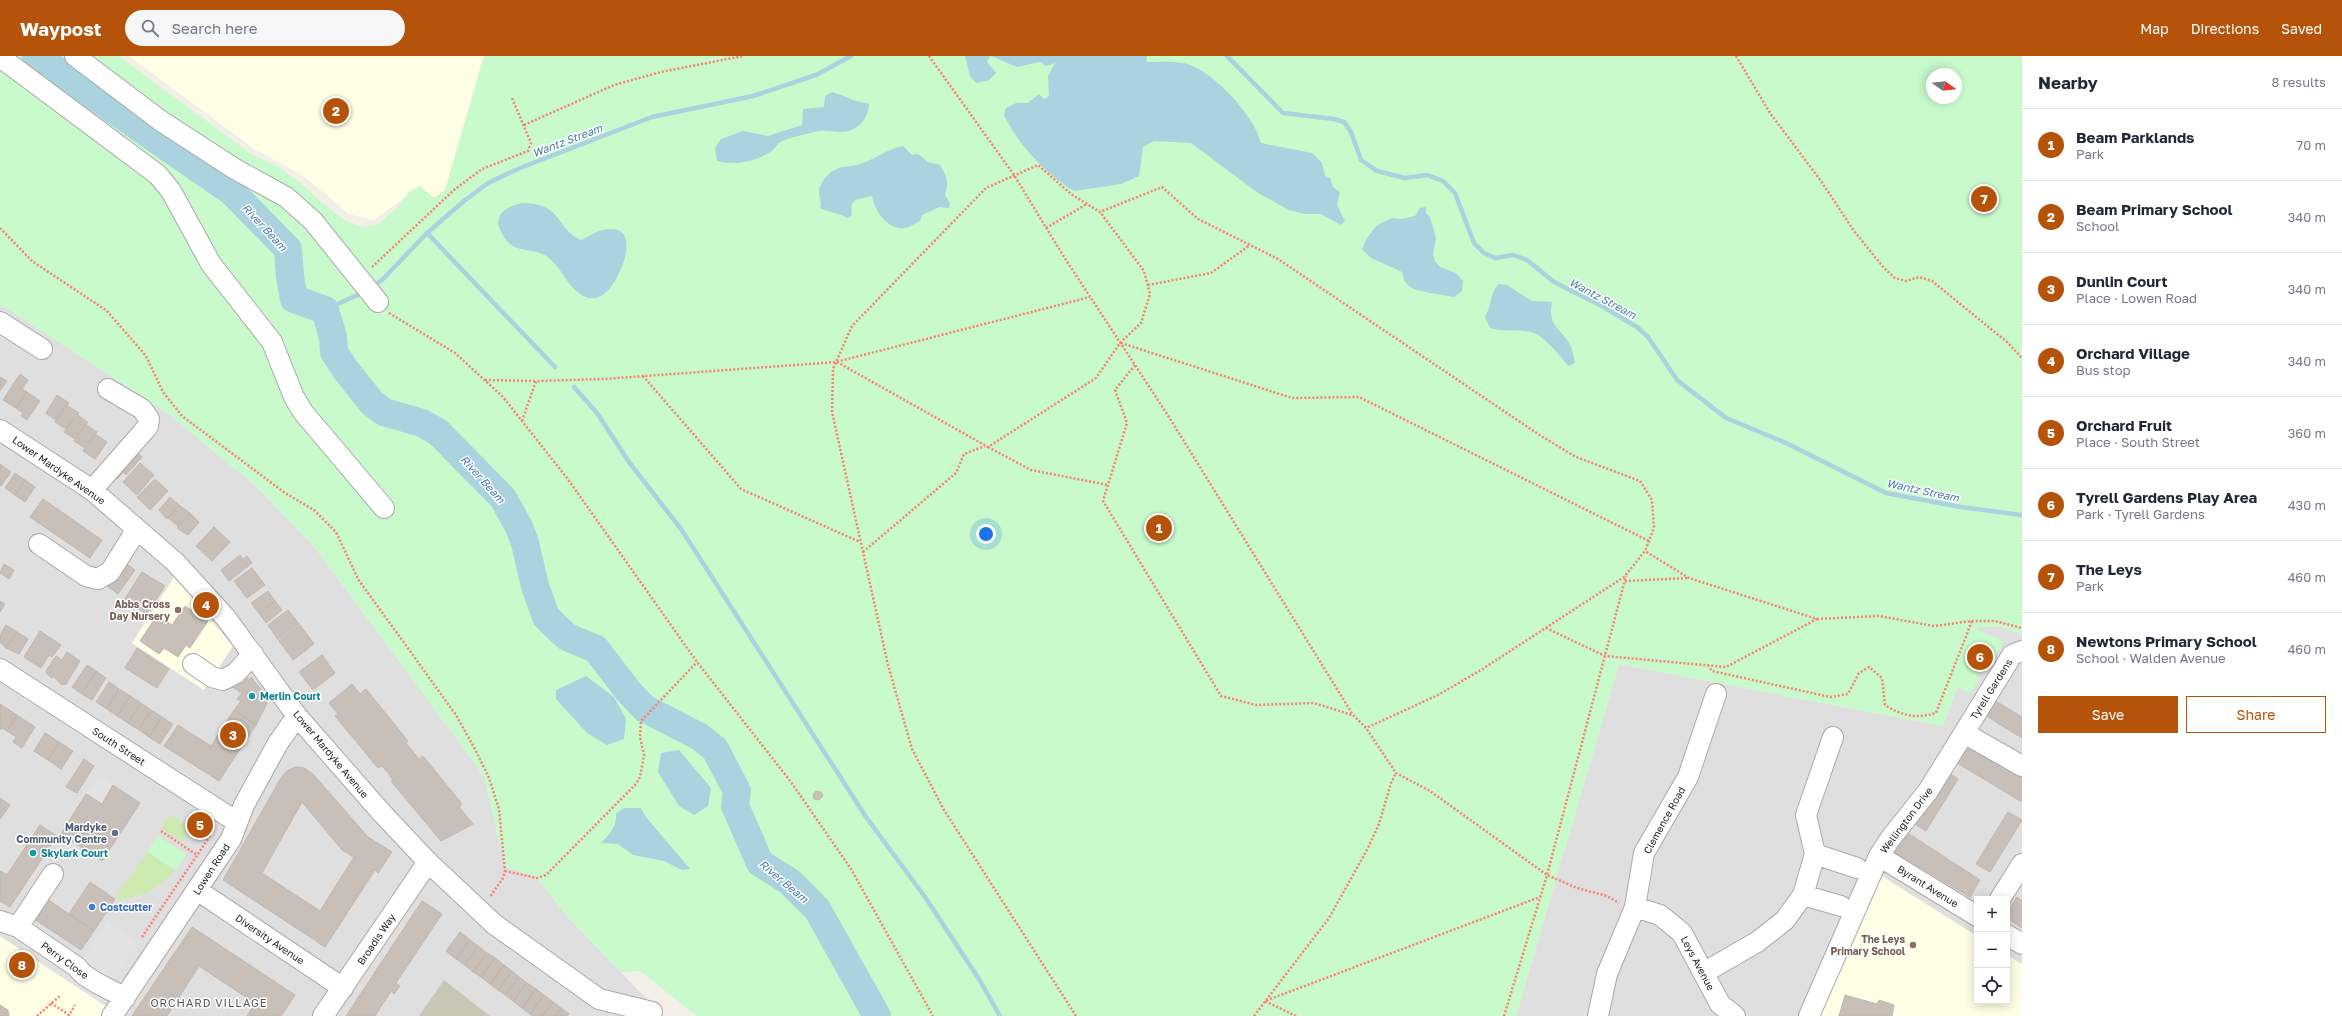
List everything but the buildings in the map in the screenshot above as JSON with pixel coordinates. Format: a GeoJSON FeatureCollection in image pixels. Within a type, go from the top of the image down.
{"type":"FeatureCollection","features":[{"type":"Feature","properties":{"kind":"street"},"geometry":{"type":"LineString","coordinates":[[75,56],[168,125],[235,169],[286,197],[313,221],[378,302]]}},
{"type":"Feature","properties":{"kind":"street"},"geometry":{"type":"LineString","coordinates":[[0,57],[158,175],[171,191],[211,264],[272,342],[294,397],[303,412],[384,508]]}},
{"type":"Feature","properties":{"kind":"street"},"geometry":{"type":"LineString","coordinates":[[0,322],[42,348]]}},
{"type":"Feature","properties":{"kind":"street"},"geometry":{"type":"LineString","coordinates":[[92,490],[148,426],[149,419],[142,409],[108,389]]}},
{"type":"Feature","properties":{"kind":"street","name":"Lower Mardyke Avenue"},"geometry":{"type":"LineString","coordinates":[[0,430],[92,490],[138,529],[206,594],[253,654],[297,716],[381,812],[428,862],[494,924],[599,999],[652,1012]]}},
{"type":"Feature","properties":{"kind":"street"},"geometry":{"type":"LineString","coordinates":[[39,544],[86,576],[98,579],[110,572],[138,529]]}},
{"type":"Feature","properties":{"kind":"street","name":"Tyrell Gardens"},"geometry":{"type":"LineString","coordinates":[[1964,733],[2012,655],[2022,652]]}},
{"type":"Feature","properties":{"kind":"street"},"geometry":{"type":"LineString","coordinates":[[193,664],[212,677],[223,680],[236,673],[253,654]]}},
{"type":"Feature","properties":{"kind":"street","name":"South Street"},"geometry":{"type":"LineString","coordinates":[[0,669],[237,822]]}},
{"type":"Feature","properties":{"kind":"street","name":"Clemence Road"},"geometry":{"type":"LineString","coordinates":[[1598,1016],[1607,974],[1635,906],[1644,853],[1688,777],[1716,694]]}},
{"type":"Feature","properties":{"kind":"street","name":"Lowen Road"},"geometry":{"type":"LineString","coordinates":[[112,1016],[231,839],[244,805],[278,743],[297,716]]}},
{"type":"Feature","properties":{"kind":"street"},"geometry":{"type":"LineString","coordinates":[[1964,733],[2022,766]]}},
{"type":"Feature","properties":{"kind":"street","name":"Wellington Drive"},"geometry":{"type":"LineString","coordinates":[[1809,1016],[1879,856],[1890,839],[1928,791],[1964,733]]}},
{"type":"Feature","properties":{"kind":"street"},"geometry":{"type":"LineString","coordinates":[[1705,972],[1757,942],[1785,920],[1803,895],[1816,854],[1806,815],[1833,737]]}},
{"type":"Feature","properties":{"kind":"street"},"geometry":{"type":"LineString","coordinates":[[1816,854],[1857,868]]}},
{"type":"Feature","properties":{"kind":"street","name":"Byrant Avenue"},"geometry":{"type":"LineString","coordinates":[[1879,856],[1974,914]]}},
{"type":"Feature","properties":{"kind":"street","name":"Broadis Way"},"geometry":{"type":"LineString","coordinates":[[323,1016],[428,862]]}},
{"type":"Feature","properties":{"kind":"street"},"geometry":{"type":"LineString","coordinates":[[2002,896],[2022,864]]}},
{"type":"Feature","properties":{"kind":"street"},"geometry":{"type":"LineString","coordinates":[[8,924],[53,874]]}},
{"type":"Feature","properties":{"kind":"street","name":"Diversity Avenue"},"geometry":{"type":"LineString","coordinates":[[197,890],[343,988]]}},
{"type":"Feature","properties":{"kind":"street"},"geometry":{"type":"LineString","coordinates":[[1803,895],[1841,906]]}},
{"type":"Feature","properties":{"kind":"street","name":"Leys Avenue"},"geometry":{"type":"LineString","coordinates":[[1635,906],[1660,915],[1682,932],[1705,972],[1720,1004],[1735,1016]]}},
{"type":"Feature","properties":{"kind":"street","name":"Perry Close"},"geometry":{"type":"LineString","coordinates":[[8,924],[77,967],[82,974],[109,987],[125,998]]}},
{"type":"Feature","properties":{"kind":"street"},"geometry":{"type":"LineString","coordinates":[[2010,937],[2022,944]]}},
{"type":"Feature","properties":{"kind":"path"},"geometry":{"type":"LineString","coordinates":[[524,125],[614,85],[661,72],[743,56]]}},
{"type":"Feature","properties":{"kind":"path"},"geometry":{"type":"LineString","coordinates":[[929,56],[1014,176],[1090,297],[1169,417],[1353,715],[1366,728],[1396,773],[1430,791],[1546,875],[1577,888],[1607,896],[1622,905],[1635,906]]}},
{"type":"Feature","properties":{"kind":"path"},"geometry":{"type":"LineString","coordinates":[[1736,56],[1770,113],[1821,181],[1854,231],[1884,268],[1895,278],[1906,281],[1919,278],[1932,281],[2007,342],[2022,358]]}},
{"type":"Feature","properties":{"kind":"path"},"geometry":{"type":"LineString","coordinates":[[359,280],[402,237],[482,168],[528,151],[531,143],[512,98]]}},
{"type":"Feature","properties":{"kind":"path"},"geometry":{"type":"LineString","coordinates":[[988,448],[1096,378],[1120,343],[1141,323],[1150,294],[1144,271],[1100,212],[1071,194],[1038,165],[986,188],[852,326],[833,369],[832,412],[888,665],[912,748],[944,810],[1076,1016]]}},
{"type":"Feature","properties":{"kind":"path"},"geometry":{"type":"LineString","coordinates":[[1100,212],[1162,187],[1198,219],[1278,259],[1569,453],[1640,482],[1652,500],[1654,528],[1645,551],[1627,573],[1546,628],[1438,695],[1366,728]]}},
{"type":"Feature","properties":{"kind":"path"},"geometry":{"type":"LineString","coordinates":[[1046,228],[1087,204]]}},
{"type":"Feature","properties":{"kind":"path"},"geometry":{"type":"LineString","coordinates":[[0,228],[32,261],[107,310],[146,356],[163,392],[182,416],[285,493],[314,510],[336,532],[358,579],[456,714],[489,778],[498,809],[505,871],[504,878],[480,910]]}},
{"type":"Feature","properties":{"kind":"path"},"geometry":{"type":"LineString","coordinates":[[1148,285],[1211,273],[1250,245]]}},
{"type":"Feature","properties":{"kind":"path"},"geometry":{"type":"LineString","coordinates":[[485,380],[536,381],[643,376],[836,362],[1090,297]]}},
{"type":"Feature","properties":{"kind":"path"},"geometry":{"type":"LineString","coordinates":[[378,302],[404,323],[455,352],[503,397],[567,478],[697,662],[791,782],[851,869],[933,1016]]}},
{"type":"Feature","properties":{"kind":"path"},"geometry":{"type":"LineString","coordinates":[[1120,343],[1292,398],[1359,397],[1649,541]]}},
{"type":"Feature","properties":{"kind":"path"},"geometry":{"type":"LineString","coordinates":[[836,362],[988,448],[1031,470],[1108,485]]}},
{"type":"Feature","properties":{"kind":"path"},"geometry":{"type":"LineString","coordinates":[[1135,365],[1115,390],[1127,423],[1103,501],[1221,696],[1256,706],[1314,703],[1353,715]]}},
{"type":"Feature","properties":{"kind":"path"},"geometry":{"type":"LineString","coordinates":[[643,376],[741,489],[861,543]]}},
{"type":"Feature","properties":{"kind":"path"},"geometry":{"type":"LineString","coordinates":[[522,422],[536,381]]}},
{"type":"Feature","properties":{"kind":"path"},"geometry":{"type":"LineString","coordinates":[[863,552],[956,473],[964,454],[985,446]]}},
{"type":"Feature","properties":{"kind":"path"},"geometry":{"type":"LineString","coordinates":[[1645,551],[1689,578],[1817,619],[1880,616],[1934,626],[1972,621],[1995,621],[2022,628]]}},
{"type":"Feature","properties":{"kind":"path"},"geometry":{"type":"LineString","coordinates":[[1504,1016],[1546,875],[1627,573]]}},
{"type":"Feature","properties":{"kind":"path"},"geometry":{"type":"LineString","coordinates":[[1625,581],[1689,578]]}},
{"type":"Feature","properties":{"kind":"path"},"geometry":{"type":"LineString","coordinates":[[1546,628],[1605,656],[1726,667],[1817,619]]}},
{"type":"Feature","properties":{"kind":"path"},"geometry":{"type":"LineString","coordinates":[[1708,665],[1712,671],[1830,698],[1848,694],[1859,673],[1869,667],[1882,678],[1886,705],[1898,713],[1922,717],[1936,713],[1972,621]]}},
{"type":"Feature","properties":{"kind":"path"},"geometry":{"type":"LineString","coordinates":[[505,871],[537,878],[546,875],[636,784],[640,777],[644,755],[640,737],[641,721],[697,662]]}},
{"type":"Feature","properties":{"kind":"path"},"geometry":{"type":"LineString","coordinates":[[1254,1016],[1330,918],[1376,830],[1390,783],[1396,773]]}},
{"type":"Feature","properties":{"kind":"path"},"geometry":{"type":"LineString","coordinates":[[162,831],[197,855]]}},
{"type":"Feature","properties":{"kind":"path"},"geometry":{"type":"LineString","coordinates":[[1265,1001],[1540,896]]}},
{"type":"Feature","properties":{"kind":"path"},"geometry":{"type":"LineString","coordinates":[[37,1016],[61,995]]}},
{"type":"Feature","properties":{"kind":"path"},"geometry":{"type":"LineString","coordinates":[[1265,1001],[1296,1016]]}},
{"type":"Feature","properties":{"kind":"path"},"geometry":{"type":"LineString","coordinates":[[52,1003],[69,1015],[75,1005]]}},
{"type":"Feature","properties":{"kind":"shaded area"},"geometry":{"type":"Polygon","coordinates":[[[129,56],[484,56],[445,190],[434,198],[420,186],[374,220],[349,214],[305,177],[253,148],[129,56]]]}},
{"type":"Feature","properties":{"kind":"shaded area"},"geometry":{"type":"Polygon","coordinates":[[[0,304],[169,414],[258,488],[316,549],[484,776],[505,866],[537,878],[566,915],[659,1012],[656,1016],[490,1016],[444,980],[420,1016],[101,1016],[107,1007],[0,936],[0,304]]]}},
{"type":"Feature","properties":{"kind":"shaded area","name":"Abbs Cross Day Nursery"},"geometry":{"type":"Polygon","coordinates":[[[174,577],[233,646],[204,690],[132,643],[174,577]]]}},
{"type":"Feature","properties":{"kind":"shaded area"},"geometry":{"type":"Polygon","coordinates":[[[1979,627],[2001,627],[2022,634],[2022,1016],[1516,1016],[1619,664],[1943,726],[1979,627]]]}},
{"type":"Feature","properties":{"kind":"shaded area"},"geometry":{"type":"Polygon","coordinates":[[[98,776],[113,785],[102,804],[86,794],[98,776]]]}},
{"type":"Feature","properties":{"kind":"shaded area","name":"The Leys Primary School"},"geometry":{"type":"Polygon","coordinates":[[[1877,873],[1974,934],[1974,1004],[2010,1004],[2010,957],[2022,964],[2022,1016],[1821,1016],[1877,873]]]}},
{"type":"Feature","properties":{"kind":"shaded area"},"geometry":{"type":"Polygon","coordinates":[[[107,921],[139,942],[103,1004],[19,949],[29,934],[77,967],[107,921]]]}},
{"type":"Feature","properties":{"kind":"shaded area"},"geometry":{"type":"Polygon","coordinates":[[[0,936],[107,1007],[101,1016],[0,1016],[0,936]]]}},
{"type":"Feature","properties":{"kind":"shaded area"},"geometry":{"type":"Polygon","coordinates":[[[444,980],[490,1016],[419,1016],[444,980]]]}},
{"type":"Feature","properties":{"kind":"green space"},"geometry":{"type":"Polygon","coordinates":[[[0,56],[119,56],[251,154],[277,166],[301,183],[323,204],[346,221],[363,227],[377,225],[399,206],[409,192],[420,186],[434,198],[445,190],[484,56],[2022,56],[2022,634],[2001,627],[1979,627],[1978,630],[2004,641],[1985,675],[1980,672],[1977,677],[1980,679],[1970,693],[1957,687],[1943,726],[1619,664],[1516,1016],[697,1016],[640,971],[621,972],[566,915],[537,878],[505,866],[484,776],[316,549],[258,488],[169,414],[0,304],[0,56]]]}},
{"type":"Feature","properties":{"kind":"green space"},"geometry":{"type":"Polygon","coordinates":[[[170,814],[191,828],[182,842],[161,828],[170,814]]]}},
{"type":"Feature","properties":{"kind":"green space"},"geometry":{"type":"Polygon","coordinates":[[[158,836],[187,854],[175,870],[147,852],[158,836]]]}},
{"type":"Feature","properties":{"kind":"green space"},"geometry":{"type":"Polygon","coordinates":[[[147,852],[175,870],[148,892],[132,898],[115,899],[147,852]]]}},
{"type":"Feature","properties":{"kind":"water"},"geometry":{"type":"Polygon","coordinates":[[[965,56],[990,56],[987,62],[996,73],[989,80],[976,83],[970,76],[965,56]]]}},
{"type":"Feature","properties":{"kind":"water"},"geometry":{"type":"Polygon","coordinates":[[[991,56],[1147,56],[1146,62],[1178,62],[1194,67],[1218,83],[1241,107],[1257,132],[1261,143],[1312,153],[1322,163],[1325,176],[1330,178],[1333,187],[1340,192],[1337,205],[1345,221],[1341,225],[1321,214],[1304,214],[1289,210],[1258,193],[1191,143],[1154,141],[1143,147],[1139,176],[1121,184],[1074,191],[1053,176],[1034,158],[1017,137],[1004,115],[1006,108],[1016,103],[1028,103],[1039,94],[1044,99],[1049,96],[1048,76],[1055,63],[1046,66],[1040,62],[1017,67],[991,56]]]}},
{"type":"Feature","properties":{"kind":"water"},"geometry":{"type":"Polygon","coordinates":[[[832,92],[869,104],[868,112],[862,123],[851,130],[842,132],[819,131],[791,138],[779,143],[767,154],[746,162],[731,163],[717,161],[715,148],[721,139],[743,131],[768,136],[802,125],[803,109],[824,107],[825,96],[832,92]]]}},
{"type":"Feature","properties":{"kind":"water"},"geometry":{"type":"Polygon","coordinates":[[[903,146],[912,155],[918,154],[928,162],[940,165],[947,180],[945,195],[950,203],[949,208],[939,207],[922,215],[920,221],[911,226],[899,228],[887,223],[876,208],[872,196],[855,200],[851,206],[852,215],[847,218],[820,208],[820,188],[824,179],[836,169],[855,166],[903,146]]]}},
{"type":"Feature","properties":{"kind":"water"},"geometry":{"type":"Polygon","coordinates":[[[522,203],[535,204],[545,207],[557,217],[573,235],[581,240],[596,232],[609,229],[619,230],[623,233],[626,248],[623,264],[616,279],[606,292],[600,297],[585,297],[572,287],[549,258],[537,252],[517,248],[505,239],[498,224],[499,218],[506,209],[522,203]]]}},
{"type":"Feature","properties":{"kind":"water"},"geometry":{"type":"Polygon","coordinates":[[[1426,207],[1426,213],[1430,217],[1436,238],[1433,254],[1435,261],[1440,267],[1456,273],[1463,281],[1462,291],[1454,297],[1422,291],[1411,287],[1405,281],[1402,272],[1371,258],[1362,249],[1367,238],[1377,225],[1392,218],[1401,219],[1415,216],[1420,208],[1426,207]]]}},
{"type":"Feature","properties":{"kind":"water"},"geometry":{"type":"Polygon","coordinates":[[[1498,284],[1507,285],[1532,301],[1552,302],[1551,311],[1553,323],[1564,335],[1571,347],[1575,363],[1568,366],[1548,343],[1534,333],[1490,328],[1485,317],[1493,293],[1498,284]]]}},
{"type":"Feature","properties":{"kind":"water"},"geometry":{"type":"Polygon","coordinates":[[[586,676],[614,697],[626,719],[624,739],[607,745],[587,733],[556,699],[556,690],[586,676]]]}},
{"type":"Feature","properties":{"kind":"water"},"geometry":{"type":"Polygon","coordinates":[[[679,750],[711,788],[708,806],[694,815],[679,806],[658,772],[661,753],[679,750]]]}},
{"type":"Feature","properties":{"kind":"water"},"geometry":{"type":"Polygon","coordinates":[[[624,808],[641,808],[646,817],[690,869],[682,870],[664,861],[633,855],[618,844],[601,843],[612,830],[616,813],[624,808]]]}},
{"type":"Feature","properties":{"kind":"waterway","name":"River Beam"},"geometry":{"type":"LineString","coordinates":[[36,56],[232,192],[288,249],[290,277],[294,299],[325,310],[333,337],[334,352],[345,369],[372,403],[384,412],[422,423],[438,432],[503,498],[519,527],[525,543],[535,586],[546,617],[567,637],[596,649],[628,691],[644,708],[700,737],[715,749],[737,791],[735,806],[760,863],[790,882],[817,909],[877,1016]]}},
{"type":"Feature","properties":{"kind":"waterway","name":"Wantz Stream"},"geometry":{"type":"LineString","coordinates":[[372,287],[382,280],[427,233],[464,201],[488,183],[520,168],[652,117],[753,96],[816,75],[851,56]]}},
{"type":"Feature","properties":{"kind":"waterway","name":"Wantz Stream"},"geometry":{"type":"LineString","coordinates":[[1227,56],[1283,113],[1334,119],[1344,122],[1351,132],[1361,160],[1377,171],[1405,178],[1427,175],[1443,181],[1455,193],[1474,243],[1484,253],[1495,258],[1513,255],[1527,260],[1554,282],[1600,305],[1637,327],[1648,337],[1677,380],[1726,418],[1784,442],[1886,493],[1961,507],[2022,515]]}},
{"type":"Feature","properties":{"kind":"waterway"},"geometry":{"type":"LineString","coordinates":[[427,233],[555,367]]}},
{"type":"Feature","properties":{"kind":"waterway","name":"Wantz Stream"},"geometry":{"type":"LineString","coordinates":[[325,310],[364,292]]}},
{"type":"Feature","properties":{"kind":"waterway"},"geometry":{"type":"LineString","coordinates":[[574,387],[597,413],[629,462],[681,529],[866,817],[925,897],[979,979],[1000,1016]]}},
{"type":"Feature","properties":{"kind":"place","name":"Beam Primary School"},"geometry":{"type":"Point","coordinates":[336,111]}},
{"type":"Feature","properties":{"kind":"place","name":"The Leys"},"geometry":{"type":"Point","coordinates":[1984,199]}},
{"type":"Feature","properties":{"kind":"place","name":"Beam Parklands"},"geometry":{"type":"Point","coordinates":[1159,528]}},
{"type":"Feature","properties":{"kind":"place","name":"Orchard Village"},"geometry":{"type":"Point","coordinates":[206,605]}},
{"type":"Feature","properties":{"kind":"place","name":"Abbs Cross Day Nursery"},"geometry":{"type":"Point","coordinates":[178,610]}},
{"type":"Feature","properties":{"kind":"place","name":"Tyrell Gardens Play Area"},"geometry":{"type":"Point","coordinates":[1980,657]}},
{"type":"Feature","properties":{"kind":"place","name":"Merlin Court"},"geometry":{"type":"Point","coordinates":[252,696]}},
{"type":"Feature","properties":{"kind":"place","name":"Dunlin Court"},"geometry":{"type":"Point","coordinates":[233,735]}},
{"type":"Feature","properties":{"kind":"place","name":"Orchard Fruit"},"geometry":{"type":"Point","coordinates":[200,825]}},
{"type":"Feature","properties":{"kind":"place","name":"Mardyke Community Centre"},"geometry":{"type":"Point","coordinates":[115,833]}},
{"type":"Feature","properties":{"kind":"place","name":"Skylark Court"},"geometry":{"type":"Point","coordinates":[33,853]}},
{"type":"Feature","properties":{"kind":"place","name":"Costcutter"},"geometry":{"type":"Point","coordinates":[92,907]}},
{"type":"Feature","properties":{"kind":"place","name":"The Leys Primary School"},"geometry":{"type":"Point","coordinates":[1913,945]}},
{"type":"Feature","properties":{"kind":"place","name":"Newtons Primary School"},"geometry":{"type":"Point","coordinates":[22,965]}},
{"type":"Feature","properties":{"kind":"district","name":"ORCHARD VILLAGE"},"geometry":{"type":"Point","coordinates":[209,1002]}}]}
